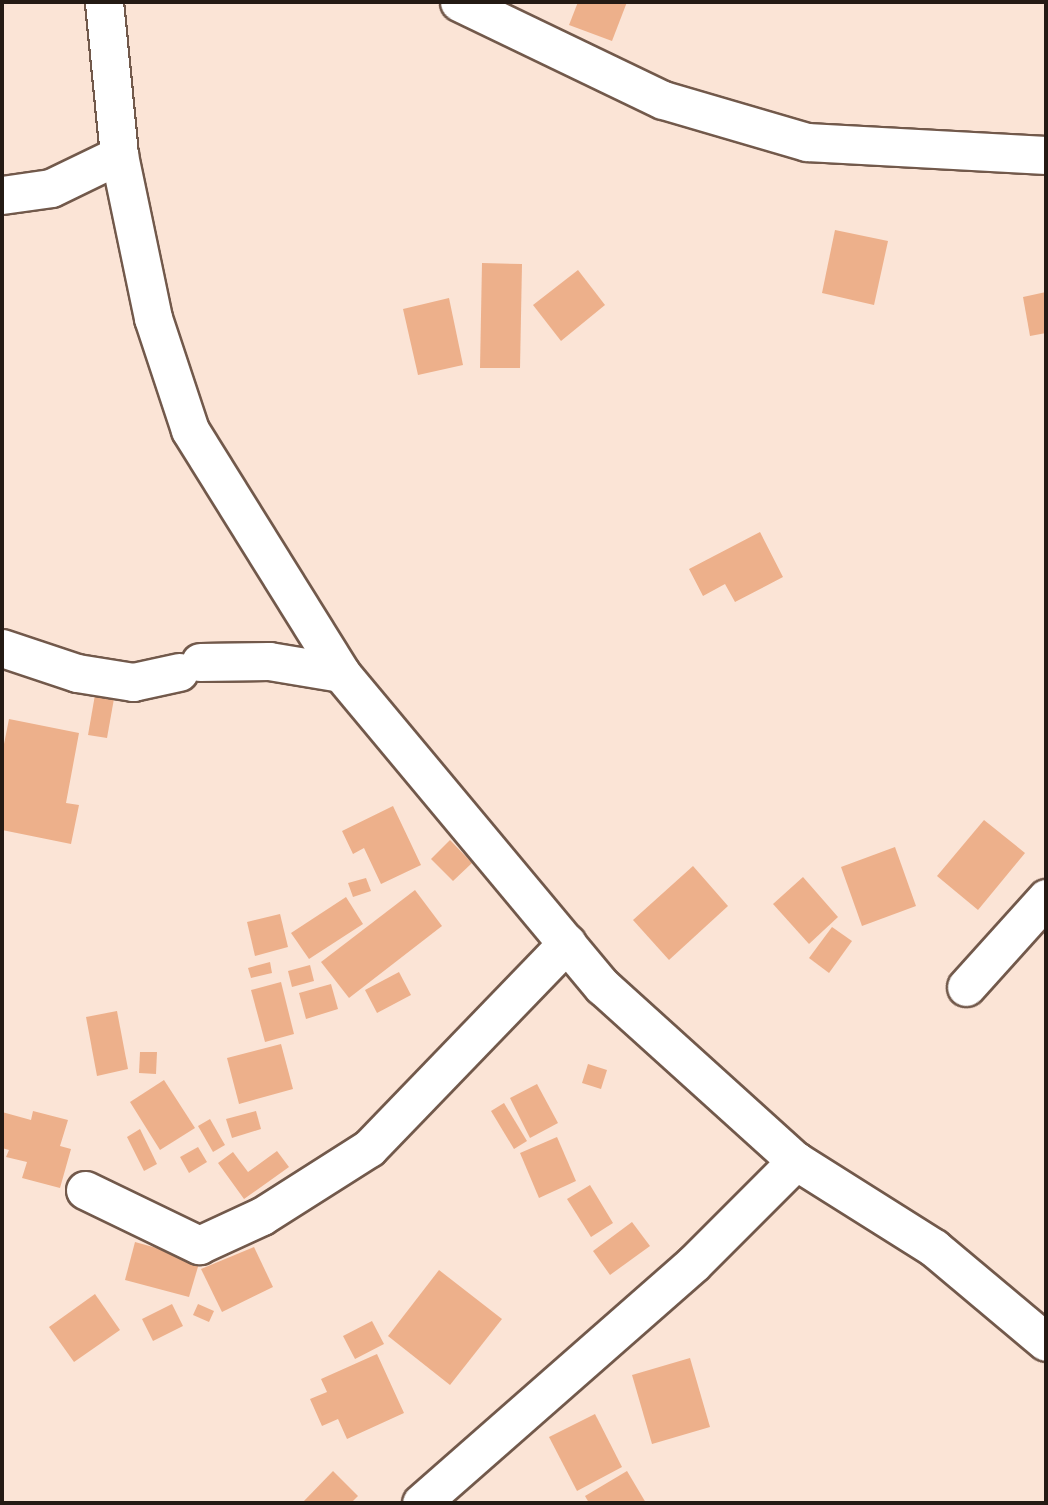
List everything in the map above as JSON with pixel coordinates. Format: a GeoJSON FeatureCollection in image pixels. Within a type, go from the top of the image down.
{"type":"FeatureCollection","features":[{"type":"Feature","properties":{"kind":"street"},"geometry":{"type":"LineString","coordinates":[[104,2],[119,155],[153,318],[190,430],[341,673],[602,986],[796,1161],[934,1248],[1046,1342]]}},
{"type":"Feature","properties":{"kind":"street"},"geometry":{"type":"LineString","coordinates":[[459,2],[663,100],[807,142],[1046,155]]}},
{"type":"Feature","properties":{"kind":"street"},"geometry":{"type":"LineString","coordinates":[[2,195],[51,188],[119,155]]}},
{"type":"Feature","properties":{"kind":"street"},"geometry":{"type":"LineString","coordinates":[[2,648],[77,673],[133,682],[190,667],[269,661],[341,673]]}},
{"type":"Feature","properties":{"kind":"street"},"geometry":{"type":"LineString","coordinates":[[966,987],[1046,898]]}},
{"type":"Feature","properties":{"kind":"street"},"geometry":{"type":"LineString","coordinates":[[85,1190],[199,1245],[262,1216],[369,1148],[567,943]]}},
{"type":"Feature","properties":{"kind":"street"},"geometry":{"type":"LineString","coordinates":[[421,1503],[693,1264],[796,1161]]}},
{"type":"Feature","properties":{"kind":"building"},"geometry":{"type":"Polygon","coordinates":[[[578,2],[627,2],[612,41],[569,25],[578,2]]]}},
{"type":"Feature","properties":{"kind":"building"},"geometry":{"type":"Polygon","coordinates":[[[835,230],[888,241],[874,305],[822,293],[835,230]]]}},
{"type":"Feature","properties":{"kind":"building"},"geometry":{"type":"Polygon","coordinates":[[[482,263],[522,264],[520,368],[480,368],[482,263]]]}},
{"type":"Feature","properties":{"kind":"building"},"geometry":{"type":"Polygon","coordinates":[[[578,270],[605,305],[561,341],[533,305],[578,270]]]}},
{"type":"Feature","properties":{"kind":"building"},"geometry":{"type":"Polygon","coordinates":[[[1046,292],[1046,333],[1030,336],[1023,297],[1046,292]]]}},
{"type":"Feature","properties":{"kind":"building"},"geometry":{"type":"Polygon","coordinates":[[[449,298],[463,365],[418,375],[403,309],[449,298]]]}},
{"type":"Feature","properties":{"kind":"building"},"geometry":{"type":"Polygon","coordinates":[[[760,532],[783,577],[735,602],[725,584],[703,596],[689,569],[760,532]]]}},
{"type":"Feature","properties":{"kind":"building"},"geometry":{"type":"Polygon","coordinates":[[[96,689],[115,693],[107,738],[88,735],[96,689]]]}},
{"type":"Feature","properties":{"kind":"building"},"geometry":{"type":"Polygon","coordinates":[[[9,719],[79,733],[66,803],[79,805],[71,844],[2,830],[2,754],[9,719]]]}},
{"type":"Feature","properties":{"kind":"building"},"geometry":{"type":"Polygon","coordinates":[[[393,806],[421,865],[381,884],[364,848],[353,854],[342,831],[393,806]]]}},
{"type":"Feature","properties":{"kind":"building"},"geometry":{"type":"Polygon","coordinates":[[[984,820],[1025,853],[978,910],[937,876],[984,820]]]}},
{"type":"Feature","properties":{"kind":"building"},"geometry":{"type":"Polygon","coordinates":[[[450,840],[472,863],[453,881],[431,859],[450,840]]]}},
{"type":"Feature","properties":{"kind":"building"},"geometry":{"type":"Polygon","coordinates":[[[895,847],[916,906],[862,926],[841,867],[895,847]]]}},
{"type":"Feature","properties":{"kind":"building"},"geometry":{"type":"Polygon","coordinates":[[[693,866],[728,906],[669,960],[633,920],[693,866]]]}},
{"type":"Feature","properties":{"kind":"building"},"geometry":{"type":"Polygon","coordinates":[[[803,877],[838,917],[809,944],[773,904],[803,877]]]}},
{"type":"Feature","properties":{"kind":"building"},"geometry":{"type":"Polygon","coordinates":[[[366,878],[371,891],[353,897],[348,883],[366,878]]]}},
{"type":"Feature","properties":{"kind":"building"},"geometry":{"type":"Polygon","coordinates":[[[415,890],[442,926],[349,998],[321,962],[415,890]]]}},
{"type":"Feature","properties":{"kind":"building"},"geometry":{"type":"Polygon","coordinates":[[[346,897],[363,924],[309,959],[291,933],[346,897]]]}},
{"type":"Feature","properties":{"kind":"building"},"geometry":{"type":"Polygon","coordinates":[[[280,914],[288,947],[255,956],[247,922],[280,914]]]}},
{"type":"Feature","properties":{"kind":"building"},"geometry":{"type":"Polygon","coordinates":[[[832,927],[852,941],[829,973],[809,958],[832,927]]]}},
{"type":"Feature","properties":{"kind":"building"},"geometry":{"type":"Polygon","coordinates":[[[270,962],[272,973],[251,978],[248,968],[270,962]]]}},
{"type":"Feature","properties":{"kind":"building"},"geometry":{"type":"Polygon","coordinates":[[[310,965],[314,981],[292,987],[288,971],[310,965]]]}},
{"type":"Feature","properties":{"kind":"building"},"geometry":{"type":"Polygon","coordinates":[[[399,972],[411,995],[377,1013],[365,990],[399,972]]]}},
{"type":"Feature","properties":{"kind":"building"},"geometry":{"type":"Polygon","coordinates":[[[281,982],[294,1034],[265,1042],[251,990],[281,982]]]}},
{"type":"Feature","properties":{"kind":"building"},"geometry":{"type":"Polygon","coordinates":[[[331,984],[338,1009],[306,1019],[299,993],[331,984]]]}},
{"type":"Feature","properties":{"kind":"building"},"geometry":{"type":"Polygon","coordinates":[[[117,1011],[128,1069],[97,1076],[86,1017],[117,1011]]]}},
{"type":"Feature","properties":{"kind":"building"},"geometry":{"type":"Polygon","coordinates":[[[281,1044],[293,1089],[239,1104],[227,1058],[281,1044]]]}},
{"type":"Feature","properties":{"kind":"building"},"geometry":{"type":"Polygon","coordinates":[[[140,1052],[157,1052],[156,1074],[139,1073],[140,1052]]]}},
{"type":"Feature","properties":{"kind":"building"},"geometry":{"type":"Polygon","coordinates":[[[588,1064],[607,1070],[601,1089],[582,1083],[588,1064]]]}},
{"type":"Feature","properties":{"kind":"building"},"geometry":{"type":"Polygon","coordinates":[[[164,1080],[195,1128],[160,1150],[130,1102],[164,1080]]]}},
{"type":"Feature","properties":{"kind":"building"},"geometry":{"type":"Polygon","coordinates":[[[537,1084],[558,1123],[530,1138],[510,1098],[537,1084]]]}},
{"type":"Feature","properties":{"kind":"building"},"geometry":{"type":"Polygon","coordinates":[[[504,1103],[527,1141],[514,1149],[491,1111],[504,1103]]]}},
{"type":"Feature","properties":{"kind":"building"},"geometry":{"type":"Polygon","coordinates":[[[33,1111],[68,1120],[60,1146],[71,1149],[60,1188],[22,1178],[27,1162],[6,1157],[9,1150],[2,1148],[2,1112],[31,1120],[33,1111]]]}},
{"type":"Feature","properties":{"kind":"building"},"geometry":{"type":"Polygon","coordinates":[[[256,1111],[261,1129],[232,1138],[226,1119],[256,1111]]]}},
{"type":"Feature","properties":{"kind":"building"},"geometry":{"type":"Polygon","coordinates":[[[210,1119],[225,1145],[213,1152],[198,1126],[210,1119]]]}},
{"type":"Feature","properties":{"kind":"building"},"geometry":{"type":"Polygon","coordinates":[[[140,1129],[157,1164],[144,1171],[127,1137],[140,1129]]]}},
{"type":"Feature","properties":{"kind":"building"},"geometry":{"type":"Polygon","coordinates":[[[557,1137],[576,1181],[539,1198],[520,1153],[557,1137]]]}},
{"type":"Feature","properties":{"kind":"building"},"geometry":{"type":"Polygon","coordinates":[[[198,1147],[207,1162],[189,1173],[180,1157],[198,1147]]]}},
{"type":"Feature","properties":{"kind":"building"},"geometry":{"type":"Polygon","coordinates":[[[277,1151],[289,1167],[244,1199],[218,1163],[233,1152],[248,1172],[277,1151]]]}},
{"type":"Feature","properties":{"kind":"building"},"geometry":{"type":"Polygon","coordinates":[[[590,1185],[613,1223],[591,1237],[567,1199],[590,1185]]]}},
{"type":"Feature","properties":{"kind":"building"},"geometry":{"type":"Polygon","coordinates":[[[632,1222],[650,1246],[610,1275],[593,1251],[632,1222]]]}},
{"type":"Feature","properties":{"kind":"building"},"geometry":{"type":"Polygon","coordinates":[[[135,1242],[200,1260],[189,1297],[125,1280],[135,1242]]]}},
{"type":"Feature","properties":{"kind":"building"},"geometry":{"type":"Polygon","coordinates":[[[254,1247],[273,1287],[222,1312],[201,1269],[254,1247]]]}},
{"type":"Feature","properties":{"kind":"building"},"geometry":{"type":"Polygon","coordinates":[[[439,1270],[502,1319],[450,1385],[388,1336],[439,1270]]]}},
{"type":"Feature","properties":{"kind":"building"},"geometry":{"type":"Polygon","coordinates":[[[95,1294],[120,1330],[74,1362],[49,1327],[95,1294]]]}},
{"type":"Feature","properties":{"kind":"building"},"geometry":{"type":"Polygon","coordinates":[[[172,1304],[183,1326],[153,1341],[142,1319],[172,1304]]]}},
{"type":"Feature","properties":{"kind":"building"},"geometry":{"type":"Polygon","coordinates":[[[198,1304],[214,1311],[209,1322],[193,1315],[198,1304]]]}},
{"type":"Feature","properties":{"kind":"building"},"geometry":{"type":"Polygon","coordinates":[[[372,1321],[384,1344],[355,1359],[343,1336],[372,1321]]]}},
{"type":"Feature","properties":{"kind":"building"},"geometry":{"type":"Polygon","coordinates":[[[377,1354],[404,1413],[347,1439],[338,1419],[322,1426],[310,1399],[327,1392],[321,1379],[377,1354]]]}},
{"type":"Feature","properties":{"kind":"building"},"geometry":{"type":"Polygon","coordinates":[[[690,1358],[710,1427],[652,1444],[632,1375],[690,1358]]]}},
{"type":"Feature","properties":{"kind":"building"},"geometry":{"type":"Polygon","coordinates":[[[595,1414],[622,1467],[577,1491],[549,1437],[595,1414]]]}},
{"type":"Feature","properties":{"kind":"building"},"geometry":{"type":"Polygon","coordinates":[[[333,1471],[358,1496],[351,1503],[302,1503],[333,1471]]]}},
{"type":"Feature","properties":{"kind":"building"},"geometry":{"type":"Polygon","coordinates":[[[627,1471],[646,1503],[589,1503],[585,1496],[627,1471]]]}}]}
